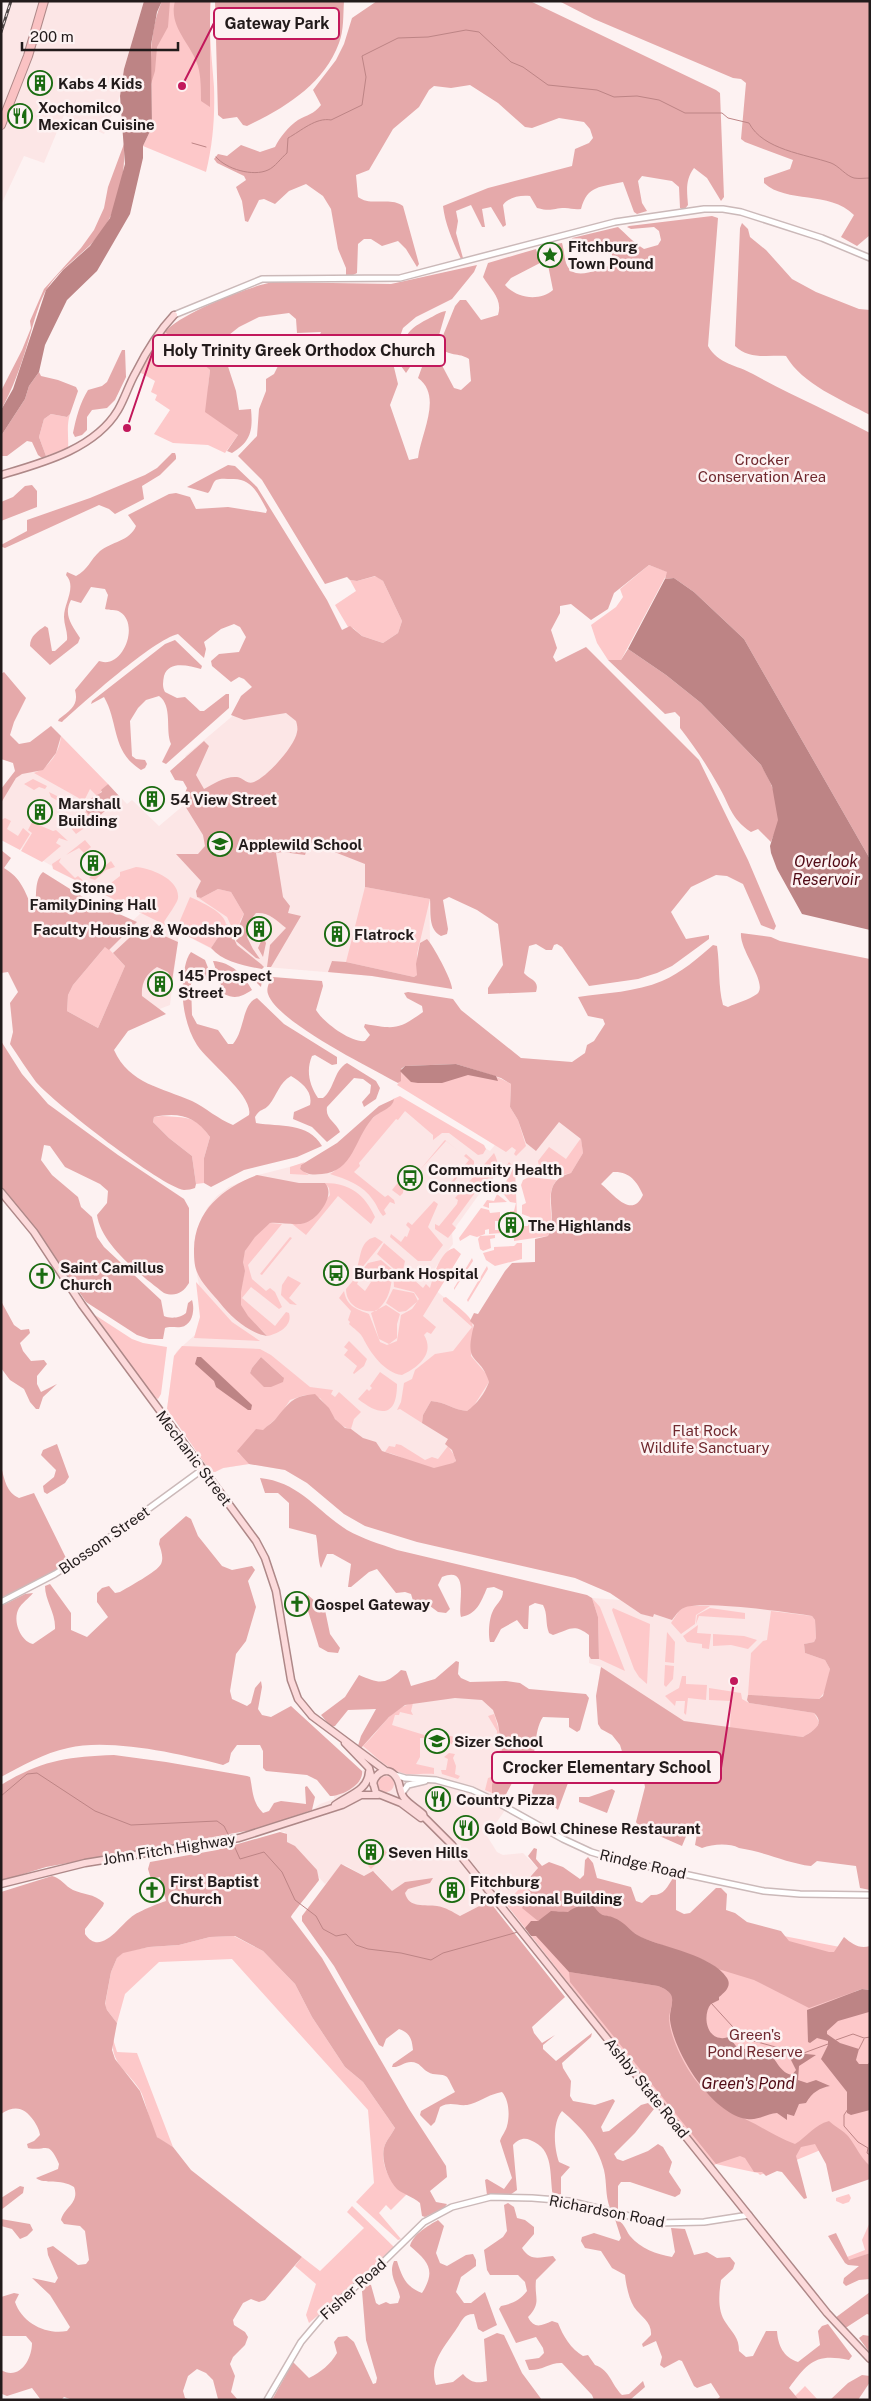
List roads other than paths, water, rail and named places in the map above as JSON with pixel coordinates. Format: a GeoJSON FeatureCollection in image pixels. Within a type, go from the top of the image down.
{"type":"FeatureCollection","features":[{"type":"Feature","properties":{"kind":"highway"},"geometry":{"type":"LineString","coordinates":[[1,125],[28,56],[44,1]]}},
{"type":"Feature","properties":{"kind":"main road"},"geometry":{"type":"LineString","coordinates":[[1,475],[61,456],[73,450],[105,426],[119,409],[136,370],[174,315]]}},
{"type":"Feature","properties":{"kind":"main road","name":"Mechanic Street"},"geometry":{"type":"LineString","coordinates":[[1,1192],[34,1232],[82,1304],[246,1527],[265,1558],[279,1602],[291,1680],[298,1699],[312,1716],[342,1740],[369,1768],[382,1796]]}},
{"type":"Feature","properties":{"kind":"main road","name":"Mechanic Street"},"geometry":{"type":"LineString","coordinates":[[342,1740],[354,1746],[386,1771],[395,1775]]}},
{"type":"Feature","properties":{"kind":"main road"},"geometry":{"type":"LineString","coordinates":[[361,1788],[368,1779],[369,1768]]}},
{"type":"Feature","properties":{"kind":"main road","name":"John Fitch Highway"},"geometry":{"type":"LineString","coordinates":[[1,1884],[85,1863],[238,1838],[273,1829],[334,1806],[386,1771]]}},
{"type":"Feature","properties":{"kind":"main road"},"geometry":{"type":"LineString","coordinates":[[395,1775],[401,1789]]}},
{"type":"Feature","properties":{"kind":"main road","name":"John Fitch Highway"},"geometry":{"type":"LineString","coordinates":[[334,1806],[342,1805],[364,1794],[382,1796],[401,1789]]}},
{"type":"Feature","properties":{"kind":"main road","name":"Ashby State Road"},"geometry":{"type":"LineString","coordinates":[[401,1789],[404,1799],[424,1814],[424,1817],[452,1845],[839,2327],[870,2360]]}},
{"type":"Feature","properties":{"kind":"main road","name":"Ashby State Road"},"geometry":{"type":"LineString","coordinates":[[382,1796],[401,1803],[421,1818],[424,1817]]}},
{"type":"Feature","properties":{"kind":"street"},"geometry":{"type":"LineString","coordinates":[[174,315],[262,280],[400,278],[615,222],[704,209],[723,209],[741,212],[822,238],[870,258]]}},
{"type":"Feature","properties":{"kind":"street","name":"Blossom Street"},"geometry":{"type":"LineString","coordinates":[[1,1602],[55,1574],[88,1553],[203,1469]]}},
{"type":"Feature","properties":{"kind":"street","name":"Rindge Road"},"geometry":{"type":"LineString","coordinates":[[395,1775],[452,1784],[481,1794],[563,1839],[591,1852],[618,1860],[764,1891],[800,1894],[870,1895]]}},
{"type":"Feature","properties":{"kind":"street","name":"Rindge Road"},"geometry":{"type":"LineString","coordinates":[[401,1789],[431,1780]]}},
{"type":"Feature","properties":{"kind":"street","name":"Richardson Road"},"geometry":{"type":"LineString","coordinates":[[464,2202],[491,2197],[562,2200],[657,2223],[704,2222],[749,2215]]}},
{"type":"Feature","properties":{"kind":"street","name":"Fisher Road"},"geometry":{"type":"LineString","coordinates":[[267,2400],[301,2342],[328,2310],[376,2269],[424,2222],[440,2212],[464,2202]]}},
{"type":"Feature","properties":{"kind":"water"},"geometry":{"type":"Polygon","coordinates":[[[144,1],[162,1],[157,12],[151,45],[152,127],[143,146],[143,158],[130,214],[97,271],[67,300],[45,345],[39,372],[29,386],[25,399],[1,436],[1,410],[13,389],[46,290],[63,270],[90,246],[110,218],[125,164],[120,96],[124,69],[144,1]]]}},
{"type":"Feature","properties":{"kind":"water","name":"Overlook Reservoir"},"geometry":{"type":"Polygon","coordinates":[[[674,578],[694,592],[744,639],[870,859],[870,930],[802,914],[777,869],[771,853],[770,846],[778,820],[772,786],[761,765],[701,703],[666,675],[628,649],[665,579],[674,578]]]}},
{"type":"Feature","properties":{"kind":"water"},"geometry":{"type":"Polygon","coordinates":[[[456,1064],[496,1076],[498,1081],[468,1075],[442,1083],[418,1083],[411,1082],[400,1071],[405,1066],[456,1064]]]}},
{"type":"Feature","properties":{"kind":"water"},"geometry":{"type":"Polygon","coordinates":[[[197,1357],[201,1357],[252,1405],[251,1410],[248,1410],[216,1387],[214,1381],[195,1364],[197,1357]]]}},
{"type":"Feature","properties":{"kind":"water","name":"Green's Pond"},"geometry":{"type":"Polygon","coordinates":[[[591,1901],[598,1912],[615,1918],[638,1935],[700,1958],[720,1970],[727,1978],[729,1984],[719,1997],[719,2000],[708,2008],[706,2018],[712,2034],[716,2037],[729,2037],[739,2050],[759,2048],[765,2050],[773,2057],[782,2070],[792,2075],[796,2070],[787,2052],[816,2055],[799,2066],[798,2080],[807,2083],[816,2080],[830,2086],[816,2091],[806,2103],[799,2104],[794,2116],[787,2114],[787,2120],[777,2113],[747,2119],[734,2115],[721,2106],[697,2080],[679,2049],[670,2020],[672,2001],[668,1992],[658,1986],[569,1972],[536,1936],[531,1936],[525,1928],[531,1921],[538,1921],[551,1911],[568,1912],[591,1901]]]}},
{"type":"Feature","properties":{"kind":"water","name":"Green's Pond"},"geometry":{"type":"Polygon","coordinates":[[[862,1989],[870,1990],[869,2012],[838,2021],[827,2031],[827,2034],[840,2043],[859,2049],[856,2060],[859,2064],[868,2064],[870,2062],[870,2110],[851,2115],[847,2113],[847,2092],[821,2059],[828,2041],[817,2038],[810,2043],[808,2042],[807,2010],[862,1989]]]}},
{"type":"Feature","properties":{"kind":"waterway"},"geometry":{"type":"LineString","coordinates":[[216,157],[226,165],[240,171],[255,173],[271,169],[287,153],[288,138],[309,125],[331,120],[362,105],[366,77],[362,56],[398,38],[428,37],[466,30],[479,32],[511,62],[523,67],[548,85],[597,90],[614,97],[637,96],[659,100],[685,113],[722,113],[728,118],[749,123],[755,132],[774,145],[797,154],[831,163],[854,178],[870,178]]}},
{"type":"Feature","properties":{"kind":"waterway"},"geometry":{"type":"LineString","coordinates":[[192,143],[206,147]]}},
{"type":"Feature","properties":{"kind":"waterway"},"geometry":{"type":"LineString","coordinates":[[1,1796],[27,1774],[37,1773],[95,1811],[131,1825],[217,1821],[224,1826],[230,1838]]}},
{"type":"Feature","properties":{"kind":"waterway"},"geometry":{"type":"LineString","coordinates":[[232,1841],[240,1859],[264,1852],[282,1872],[295,1900],[316,1916],[323,1929],[336,1936],[346,1934],[356,1945],[368,1949],[401,1953],[431,1960],[443,1953],[518,1932]]}},
{"type":"Feature","properties":{"kind":"waterway"},"geometry":{"type":"LineString","coordinates":[[711,2003],[743,2038],[801,2054],[828,2044]]}},
{"type":"Feature","properties":{"kind":"waterway"},"geometry":{"type":"LineString","coordinates":[[836,2040],[853,2034],[864,2038],[870,2037]]}},
{"type":"Feature","properties":{"kind":"waterway"},"geometry":{"type":"LineString","coordinates":[[859,2049],[864,2039]]}},
{"type":"Feature","properties":{"kind":"waterway"},"geometry":{"type":"LineString","coordinates":[[848,2109],[844,2115],[844,2126],[858,2142],[868,2148],[867,2153],[870,2155]]}},
{"type":"Feature","properties":{"kind":"railway"},"geometry":{"type":"LineString","coordinates":[[1,32],[11,1]]}},
{"type":"Feature","properties":{"kind":"place","name":"Kabs 4 Kids"},"geometry":{"type":"Point","coordinates":[40,83]}},
{"type":"Feature","properties":{"kind":"place","name":"Gateway Park"},"geometry":{"type":"Point","coordinates":[182,86]}},
{"type":"Feature","properties":{"kind":"place","name":"Xochomilco Mexican Cuisine"},"geometry":{"type":"Point","coordinates":[20,116]}},
{"type":"Feature","properties":{"kind":"place","name":"Fitchburg Town Pound"},"geometry":{"type":"Point","coordinates":[550,255]}},
{"type":"Feature","properties":{"kind":"place","name":"Holy Trinity Greek Orthodox Church"},"geometry":{"type":"Point","coordinates":[127,428]}},
{"type":"Feature","properties":{"kind":"place","name":"54 View Street"},"geometry":{"type":"Point","coordinates":[152,799]}},
{"type":"Feature","properties":{"kind":"place","name":"Marshall Building"},"geometry":{"type":"Point","coordinates":[40,812]}},
{"type":"Feature","properties":{"kind":"place","name":"Applewild School"},"geometry":{"type":"Point","coordinates":[220,844]}},
{"type":"Feature","properties":{"kind":"place","name":"Stone FamilyDining Hall"},"geometry":{"type":"Point","coordinates":[93,863]}},
{"type":"Feature","properties":{"kind":"place","name":"Faculty Housing & Woodshop"},"geometry":{"type":"Point","coordinates":[259,929]}},
{"type":"Feature","properties":{"kind":"place","name":"Flatrock"},"geometry":{"type":"Point","coordinates":[337,934]}},
{"type":"Feature","properties":{"kind":"place","name":"145 Prospect Street"},"geometry":{"type":"Point","coordinates":[160,984]}},
{"type":"Feature","properties":{"kind":"place","name":"Community Health Connections"},"geometry":{"type":"Point","coordinates":[410,1178]}},
{"type":"Feature","properties":{"kind":"place","name":"The Highlands"},"geometry":{"type":"Point","coordinates":[511,1225]}},
{"type":"Feature","properties":{"kind":"place","name":"Burbank Hospital"},"geometry":{"type":"Point","coordinates":[336,1273]}},
{"type":"Feature","properties":{"kind":"place","name":"Saint Camillus Church"},"geometry":{"type":"Point","coordinates":[42,1276]}},
{"type":"Feature","properties":{"kind":"place","name":"Gospel Gateway"},"geometry":{"type":"Point","coordinates":[297,1604]}},
{"type":"Feature","properties":{"kind":"place","name":"Crocker Elementary School"},"geometry":{"type":"Point","coordinates":[734,1681]}},
{"type":"Feature","properties":{"kind":"place","name":"Sizer School"},"geometry":{"type":"Point","coordinates":[437,1741]}},
{"type":"Feature","properties":{"kind":"place","name":"Country Pizza"},"geometry":{"type":"Point","coordinates":[438,1799]}},
{"type":"Feature","properties":{"kind":"place","name":"Gold Bowl Chinese Restaurant"},"geometry":{"type":"Point","coordinates":[466,1828]}},
{"type":"Feature","properties":{"kind":"place","name":"Seven Hills"},"geometry":{"type":"Point","coordinates":[371,1852]}},
{"type":"Feature","properties":{"kind":"place","name":"First Baptist Church"},"geometry":{"type":"Point","coordinates":[152,1890]}},
{"type":"Feature","properties":{"kind":"place","name":"Fitchburg Professional Building"},"geometry":{"type":"Point","coordinates":[452,1890]}},
{"type":"Feature","properties":{"kind":"park label","name":"Crocker Conservation Area"},"geometry":{"type":"Point","coordinates":[762,468]}},
{"type":"Feature","properties":{"kind":"park label","name":"Flat Rock Wildlife Sanctuary"},"geometry":{"type":"Point","coordinates":[705,1438]}},
{"type":"Feature","properties":{"kind":"park label","name":"Green's Pond Reserve"},"geometry":{"type":"Point","coordinates":[755,2042]}}]}
